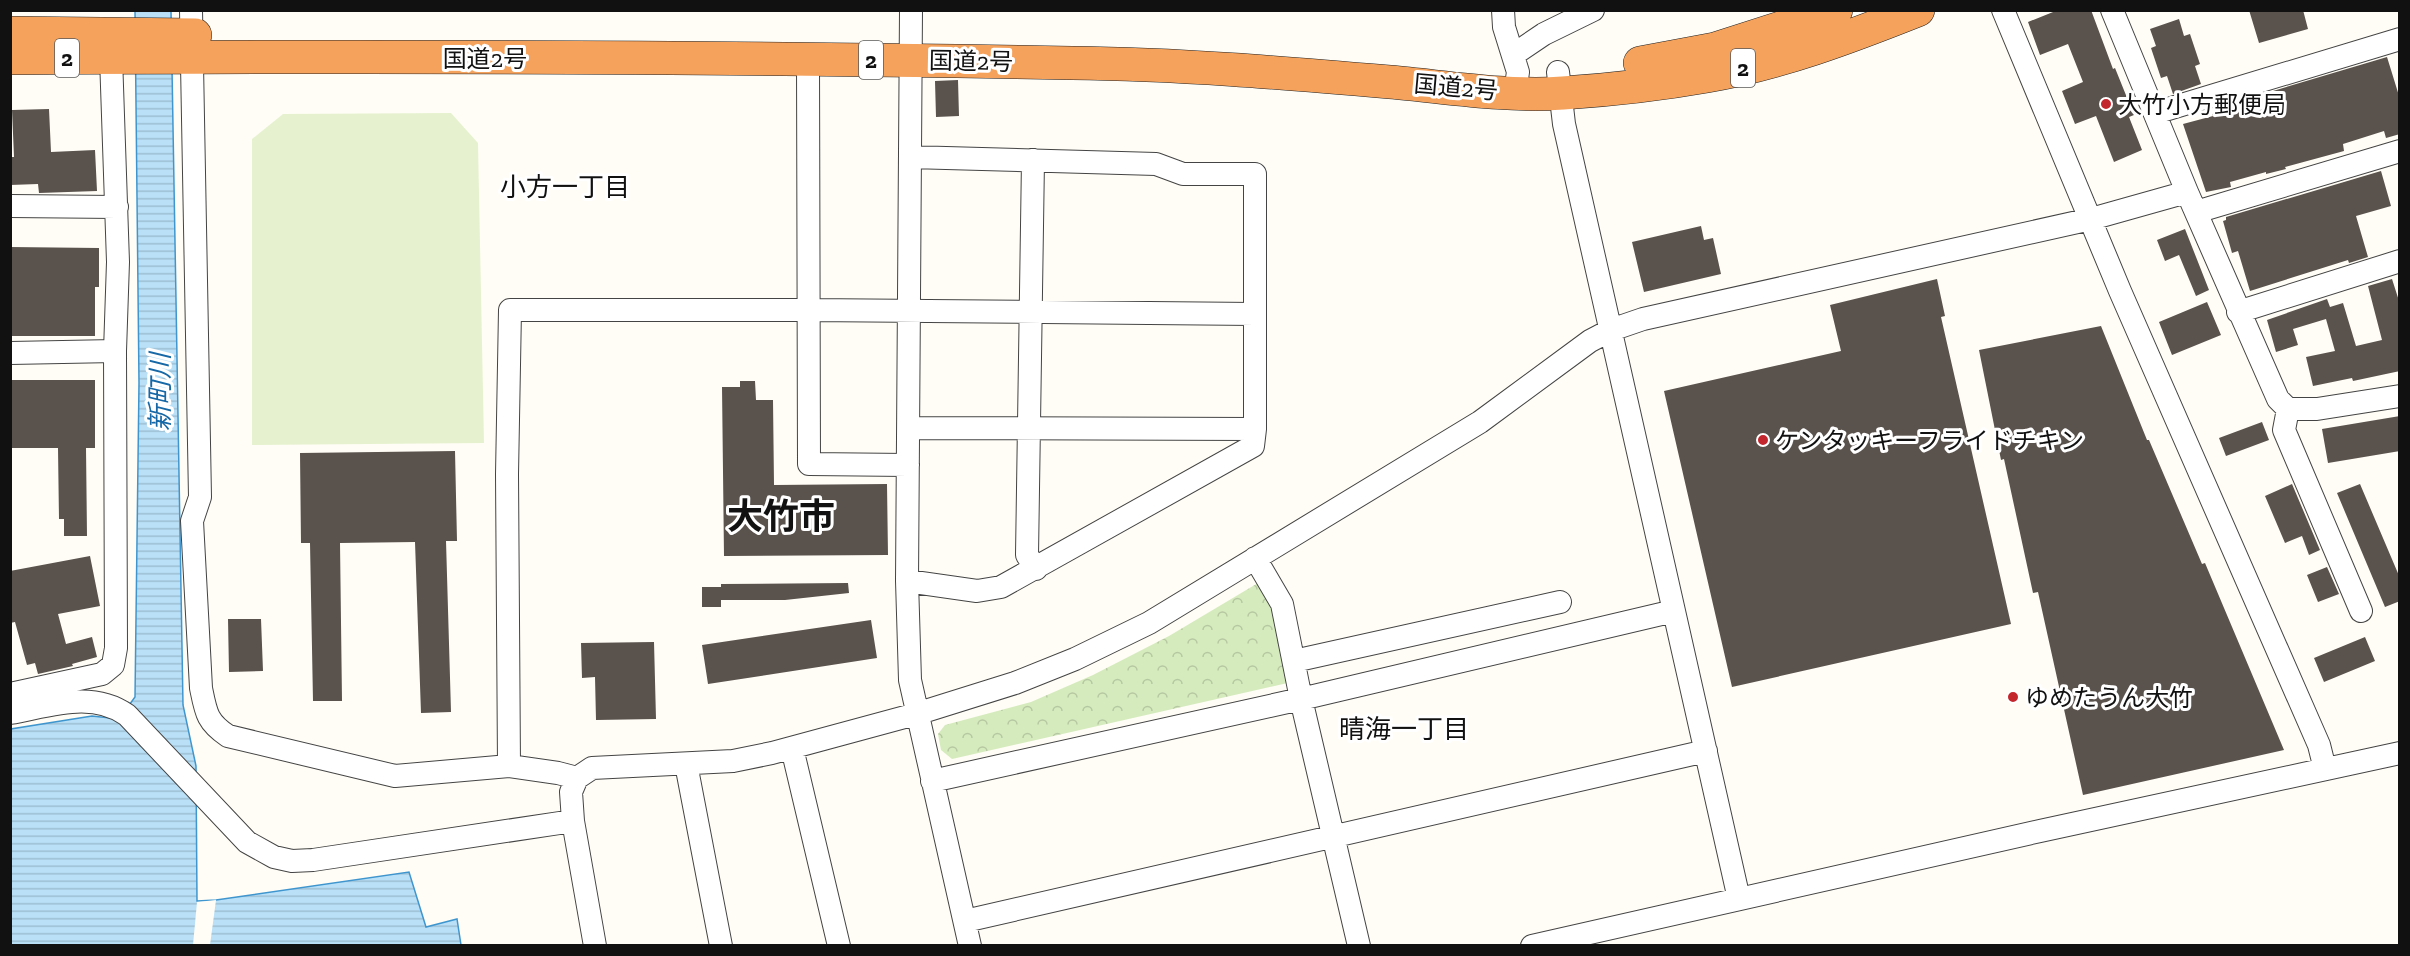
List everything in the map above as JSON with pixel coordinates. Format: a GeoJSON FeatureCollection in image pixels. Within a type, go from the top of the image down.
{"type":"FeatureCollection","features":[{"type":"Feature","properties":{"kind":"highway","name":"国道2号"},"geometry":{"type":"LineString","coordinates":[[1559,82],[1715,49],[1784,19],[1836,10]]}},
{"type":"Feature","properties":{"kind":"highway","name":"国道2号"},"geometry":{"type":"LineString","coordinates":[[10,58],[119,49],[187,38],[910,36],[1124,41],[1239,48],[1515,73],[1559,82],[1708,76],[1775,60],[1853,36],[1918,10]]}},
{"type":"Feature","properties":{"kind":"highway","name":"国道2号"},"geometry":{"type":"LineString","coordinates":[[10,33],[119,49]]}},
{"type":"Feature","properties":{"kind":"highway","name":"国道2号"},"geometry":{"type":"LineString","coordinates":[[187,38],[808,60],[910,36]]}},
{"type":"Feature","properties":{"kind":"street"},"geometry":{"type":"LineString","coordinates":[[1503,10],[1504,27],[1515,73]]}},
{"type":"Feature","properties":{"kind":"street"},"geometry":{"type":"LineString","coordinates":[[1515,73],[1544,34],[1593,10]]}},
{"type":"Feature","properties":{"kind":"street"},"geometry":{"type":"LineString","coordinates":[[2003,10],[2120,291],[2319,745],[2325,769]]}},
{"type":"Feature","properties":{"kind":"street"},"geometry":{"type":"LineString","coordinates":[[2112,10],[2238,312],[2278,399],[2288,409],[2317,409],[2400,396]]}},
{"type":"Feature","properties":{"kind":"street"},"geometry":{"type":"LineString","coordinates":[[910,36],[907,581],[910,680],[970,945]]}},
{"type":"Feature","properties":{"kind":"street"},"geometry":{"type":"LineString","coordinates":[[187,38],[200,497],[192,522],[201,688],[207,715],[213,726],[228,736],[395,776],[509,766],[577,778]]}},
{"type":"Feature","properties":{"kind":"street"},"geometry":{"type":"LineString","coordinates":[[2155,113],[2400,39]]}},
{"type":"Feature","properties":{"kind":"street"},"geometry":{"type":"LineString","coordinates":[[10,694],[102,674],[113,665],[116,648],[115,351],[118,262],[119,49]]}},
{"type":"Feature","properties":{"kind":"street"},"geometry":{"type":"LineString","coordinates":[[808,60],[808,464],[908,465]]}},
{"type":"Feature","properties":{"kind":"street"},"geometry":{"type":"LineString","coordinates":[[1559,82],[1564,124],[1739,899]]}},
{"type":"Feature","properties":{"kind":"street"},"geometry":{"type":"LineString","coordinates":[[595,945],[573,821],[571,792],[577,778],[591,768],[733,761],[792,748],[916,714],[1015,683],[1075,659],[1149,623],[1480,422],[1590,341],[1611,330],[1643,319],[2091,219],[2192,202],[2400,151]]}},
{"type":"Feature","properties":{"kind":"street"},"geometry":{"type":"LineString","coordinates":[[907,581],[977,591],[1001,587],[1252,446],[1255,429],[1255,174],[1183,174],[1156,164],[910,157]]}},
{"type":"Feature","properties":{"kind":"street"},"geometry":{"type":"LineString","coordinates":[[1033,160],[1027,555],[1036,569]]}},
{"type":"Feature","properties":{"kind":"street"},"geometry":{"type":"LineString","coordinates":[[10,206],[117,207]]}},
{"type":"Feature","properties":{"kind":"street"},"geometry":{"type":"LineString","coordinates":[[2238,312],[2400,261]]}},
{"type":"Feature","properties":{"kind":"street"},"geometry":{"type":"LineString","coordinates":[[509,766],[507,474],[510,310],[1255,314]]}},
{"type":"Feature","properties":{"kind":"street"},"geometry":{"type":"LineString","coordinates":[[10,353],[115,351]]}},
{"type":"Feature","properties":{"kind":"street"},"geometry":{"type":"LineString","coordinates":[[2288,409],[2284,430],[2361,610]]}},
{"type":"Feature","properties":{"kind":"street"},"geometry":{"type":"LineString","coordinates":[[909,428],[1255,429]]}},
{"type":"Feature","properties":{"kind":"street"},"geometry":{"type":"LineString","coordinates":[[1255,558],[1282,604],[1301,699],[1359,945]]}},
{"type":"Feature","properties":{"kind":"street"},"geometry":{"type":"LineString","coordinates":[[1294,662],[1560,602]]}},
{"type":"Feature","properties":{"kind":"street"},"geometry":{"type":"LineString","coordinates":[[932,781],[1301,699],[1674,611]]}},
{"type":"Feature","properties":{"kind":"street"},"geometry":{"type":"LineString","coordinates":[[10,713],[80,700],[92,700],[114,706],[128,715],[247,842],[274,857],[292,861],[314,860],[573,821]]}},
{"type":"Feature","properties":{"kind":"street"},"geometry":{"type":"LineString","coordinates":[[792,748],[839,945]]}},
{"type":"Feature","properties":{"kind":"street"},"geometry":{"type":"LineString","coordinates":[[965,921],[1706,751]]}},
{"type":"Feature","properties":{"kind":"street"},"geometry":{"type":"LineString","coordinates":[[1532,945],[2400,753]]}},
{"type":"Feature","properties":{"kind":"street"},"geometry":{"type":"LineString","coordinates":[[686,764],[721,945]]}},
{"type":"Feature","properties":{"kind":"green space"},"geometry":{"type":"Polygon","coordinates":[[[451,113],[478,143],[484,443],[252,445],[252,139],[283,114],[451,113]]]}},
{"type":"Feature","properties":{"kind":"green space"},"geometry":{"type":"Polygon","coordinates":[[[1258,583],[1273,609],[1292,682],[952,759],[941,750],[938,734],[945,725],[1031,702],[1093,675],[1169,636],[1258,583]]]}},
{"type":"Feature","properties":{"kind":"water","name":"新町川"},"geometry":{"type":"Polygon","coordinates":[[[135,11],[171,11],[183,705],[196,766],[197,901],[409,872],[426,927],[457,919],[461,945],[11,946],[11,729],[92,716],[119,719],[135,697],[139,383],[135,11]]]}},
{"type":"Feature","properties":{"kind":"pier"},"geometry":{"type":"Polygon","coordinates":[[[216,900],[210,945],[193,945],[197,902],[216,900]]]}},
{"type":"Feature","properties":{"kind":"building"},"geometry":{"type":"Polygon","coordinates":[[[2058,10],[2091,10],[2113,69],[2115,68],[2134,115],[2129,117],[2142,150],[2114,162],[2096,116],[2075,124],[2062,91],[2083,82],[2068,44],[2040,55],[2028,22],[2058,10]]]}},
{"type":"Feature","properties":{"kind":"building"},"geometry":{"type":"Polygon","coordinates":[[[2249,10],[2303,10],[2308,29],[2259,43],[2249,10]]]}},
{"type":"Feature","properties":{"kind":"building"},"geometry":{"type":"Polygon","coordinates":[[[2179,19],[2184,36],[2190,34],[2200,64],[2195,66],[2201,84],[2173,94],[2167,76],[2161,78],[2151,48],[2156,46],[2150,29],[2179,19]]]}},
{"type":"Feature","properties":{"kind":"building"},"geometry":{"type":"Polygon","coordinates":[[[2387,57],[2400,99],[2400,134],[2386,138],[2384,131],[2343,144],[2344,151],[2285,167],[2286,169],[2230,182],[2231,187],[2206,192],[2183,124],[2213,116],[2212,114],[2273,91],[2387,57]]]}},
{"type":"Feature","properties":{"kind":"building"},"geometry":{"type":"Polygon","coordinates":[[[958,80],[959,116],[936,117],[935,81],[958,80]]]}},
{"type":"Feature","properties":{"kind":"building"},"geometry":{"type":"Polygon","coordinates":[[[49,109],[51,152],[95,150],[97,191],[39,193],[38,184],[10,185],[10,157],[14,157],[12,110],[49,109]]]}},
{"type":"Feature","properties":{"kind":"building"},"geometry":{"type":"Polygon","coordinates":[[[2381,171],[2391,206],[2356,216],[2368,257],[2349,263],[2348,260],[2250,291],[2238,251],[2232,253],[2223,221],[2226,217],[2381,171]]]}},
{"type":"Feature","properties":{"kind":"building"},"geometry":{"type":"Polygon","coordinates":[[[1701,226],[1704,240],[1713,238],[1721,274],[1644,292],[1632,242],[1701,226]]]}},
{"type":"Feature","properties":{"kind":"building"},"geometry":{"type":"Polygon","coordinates":[[[2185,229],[2209,290],[2196,296],[2179,255],[2165,261],[2157,240],[2185,229]]]}},
{"type":"Feature","properties":{"kind":"building"},"geometry":{"type":"Polygon","coordinates":[[[10,247],[99,248],[99,287],[95,287],[95,336],[10,336],[10,247]]]}},
{"type":"Feature","properties":{"kind":"building"},"geometry":{"type":"Polygon","coordinates":[[[1937,279],[1945,316],[1941,317],[2011,624],[1732,687],[1664,391],[1841,351],[1830,305],[1937,279]]]}},
{"type":"Feature","properties":{"kind":"building"},"geometry":{"type":"Polygon","coordinates":[[[2392,279],[2400,304],[2400,371],[2353,381],[2352,378],[2313,386],[2306,357],[2335,351],[2326,319],[2293,329],[2298,345],[2276,352],[2267,320],[2327,299],[2330,307],[2343,303],[2356,346],[2382,340],[2368,286],[2392,279]]]}},
{"type":"Feature","properties":{"kind":"building"},"geometry":{"type":"Polygon","coordinates":[[[2207,302],[2221,335],[2172,355],[2159,322],[2207,302]]]}},
{"type":"Feature","properties":{"kind":"building"},"geometry":{"type":"Polygon","coordinates":[[[2101,326],[2147,440],[2149,440],[2202,564],[2205,563],[2284,750],[2083,795],[2038,592],[2033,593],[2004,459],[2001,460],[1979,350],[2101,326]]]}},
{"type":"Feature","properties":{"kind":"building"},"geometry":{"type":"Polygon","coordinates":[[[10,380],[95,380],[95,448],[86,448],[87,536],[64,536],[64,519],[59,519],[58,448],[10,448],[10,380]]]}},
{"type":"Feature","properties":{"kind":"building"},"geometry":{"type":"Polygon","coordinates":[[[740,381],[755,381],[756,400],[773,400],[774,485],[887,484],[888,555],[724,556],[722,387],[740,387],[740,381]]]}},
{"type":"Feature","properties":{"kind":"building"},"geometry":{"type":"Polygon","coordinates":[[[2400,416],[2400,451],[2328,463],[2322,429],[2400,416]]]}},
{"type":"Feature","properties":{"kind":"building"},"geometry":{"type":"Polygon","coordinates":[[[2262,422],[2269,440],[2226,456],[2219,438],[2262,422]]]}},
{"type":"Feature","properties":{"kind":"building"},"geometry":{"type":"Polygon","coordinates":[[[455,451],[457,541],[446,541],[451,712],[421,713],[415,542],[340,543],[342,701],[313,701],[310,543],[301,543],[300,453],[455,451]]]}},
{"type":"Feature","properties":{"kind":"building"},"geometry":{"type":"Polygon","coordinates":[[[2292,484],[2320,550],[2309,555],[2302,536],[2285,543],[2265,496],[2292,484]]]}},
{"type":"Feature","properties":{"kind":"building"},"geometry":{"type":"Polygon","coordinates":[[[2360,484],[2400,578],[2400,601],[2385,607],[2337,493],[2360,484]]]}},
{"type":"Feature","properties":{"kind":"building"},"geometry":{"type":"Polygon","coordinates":[[[90,556],[100,606],[58,614],[66,644],[92,637],[97,657],[72,664],[73,666],[38,674],[35,663],[27,665],[15,622],[10,623],[10,571],[90,556]]]}},
{"type":"Feature","properties":{"kind":"building"},"geometry":{"type":"Polygon","coordinates":[[[2327,567],[2339,594],[2318,602],[2307,575],[2327,567]]]}},
{"type":"Feature","properties":{"kind":"building"},"geometry":{"type":"Polygon","coordinates":[[[848,583],[849,593],[785,600],[721,600],[721,607],[702,607],[702,587],[721,587],[721,584],[848,583]]]}},
{"type":"Feature","properties":{"kind":"building"},"geometry":{"type":"Polygon","coordinates":[[[228,619],[261,619],[263,671],[229,672],[228,619]]]}},
{"type":"Feature","properties":{"kind":"building"},"geometry":{"type":"Polygon","coordinates":[[[871,620],[877,658],[708,684],[702,645],[871,620]]]}},
{"type":"Feature","properties":{"kind":"building"},"geometry":{"type":"Polygon","coordinates":[[[2365,637],[2375,661],[2324,682],[2314,658],[2365,637]]]}},
{"type":"Feature","properties":{"kind":"building"},"geometry":{"type":"Polygon","coordinates":[[[654,642],[656,719],[596,720],[595,677],[582,678],[581,643],[654,642]]]}},
{"type":"Feature","properties":{"kind":"place","name":"大竹小方郵便局"},"geometry":{"type":"Point","coordinates":[2106,104]}},
{"type":"Feature","properties":{"kind":"place","name":"ケンタッキーフライドチキン"},"geometry":{"type":"Point","coordinates":[1763,440]}},
{"type":"Feature","properties":{"kind":"place","name":"ゆめたうん大竹"},"geometry":{"type":"Point","coordinates":[2013,697]}},
{"type":"Feature","properties":{"kind":"district","name":"小方一丁目"},"geometry":{"type":"Point","coordinates":[565,187]}},
{"type":"Feature","properties":{"kind":"district","name":"大竹市"},"geometry":{"type":"Point","coordinates":[781,516]}},
{"type":"Feature","properties":{"kind":"district","name":"晴海一丁目"},"geometry":{"type":"Point","coordinates":[1404,729]}}]}
